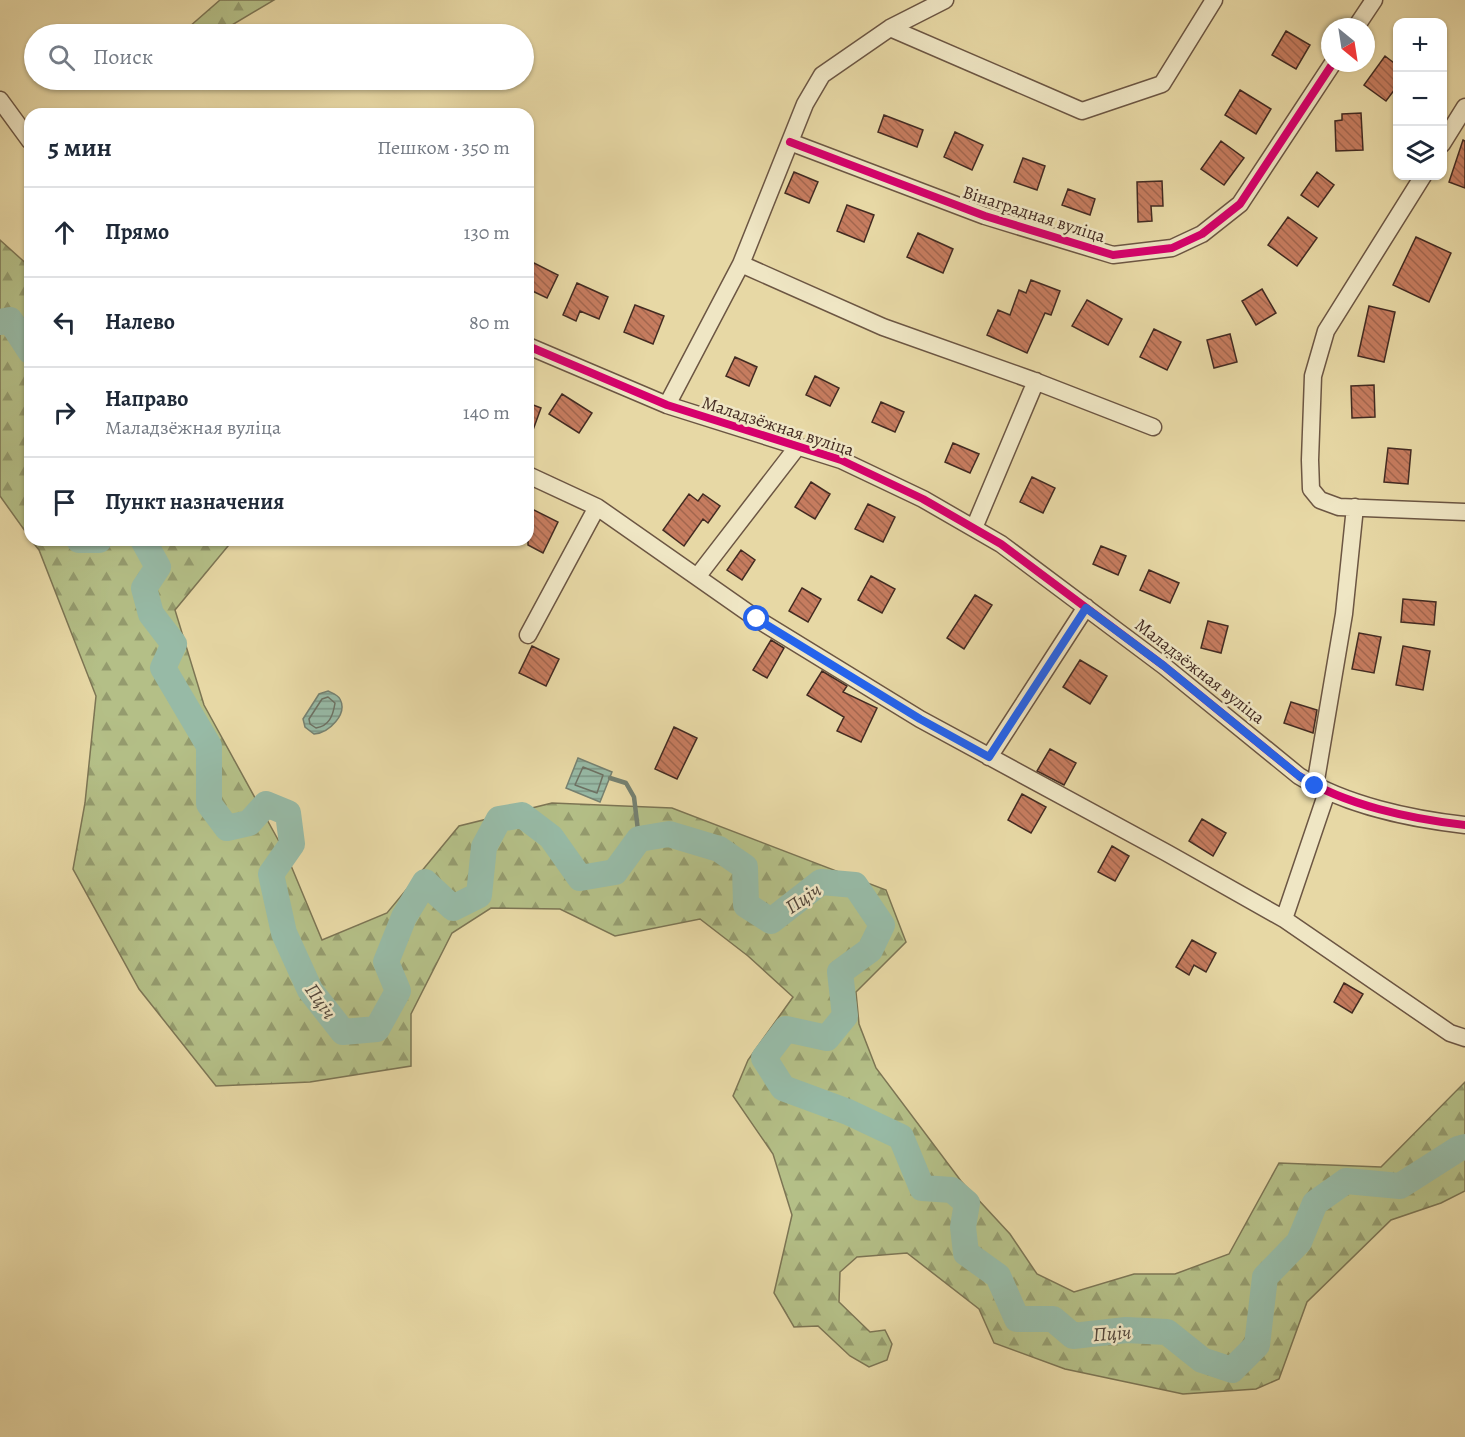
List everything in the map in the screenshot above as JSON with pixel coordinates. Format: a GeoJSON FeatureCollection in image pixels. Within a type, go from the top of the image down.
{"type":"FeatureCollection","features":[{"type":"Feature","properties":{"kind":"street"},"geometry":{"type":"LineString","coordinates":[[667,405],[741,264],[805,104],[822,75],[890,27],[945,0]]}},
{"type":"Feature","properties":{"kind":"street"},"geometry":{"type":"LineString","coordinates":[[890,27],[1082,111],[1162,84],[1214,0]]}},
{"type":"Feature","properties":{"kind":"street"},"geometry":{"type":"LineString","coordinates":[[1362,18],[1374,0]]}},
{"type":"Feature","properties":{"kind":"street","name":"Вінаградная вуліца"},"geometry":{"type":"LineString","coordinates":[[790,142],[985,216],[1113,255],[1172,248],[1203,234],[1240,204],[1327,72]]}},
{"type":"Feature","properties":{"kind":"street"},"geometry":{"type":"LineString","coordinates":[[0,100],[24,133]]}},
{"type":"Feature","properties":{"kind":"street"},"geometry":{"type":"LineString","coordinates":[[1447,137],[1465,107]]}},
{"type":"Feature","properties":{"kind":"street"},"geometry":{"type":"LineString","coordinates":[[1421,180],[1326,331],[1313,376],[1311,489],[1320,500],[1339,507],[1465,512]]}},
{"type":"Feature","properties":{"kind":"street"},"geometry":{"type":"LineString","coordinates":[[741,264],[884,327],[1036,381],[1153,427]]}},
{"type":"Feature","properties":{"kind":"street","name":"Маладзёжная вуліца"},"geometry":{"type":"LineString","coordinates":[[534,349],[667,405],[841,460],[923,499],[1000,544],[1164,666],[1299,776],[1321,789],[1388,811],[1465,825]]}},
{"type":"Feature","properties":{"kind":"street"},"geometry":{"type":"LineString","coordinates":[[974,528],[1036,381]]}},
{"type":"Feature","properties":{"kind":"street"},"geometry":{"type":"LineString","coordinates":[[697,577],[798,446]]}},
{"type":"Feature","properties":{"kind":"street"},"geometry":{"type":"LineString","coordinates":[[534,478],[597,507],[767,626],[920,719],[1284,919],[1450,1033],[1465,1038]]}},
{"type":"Feature","properties":{"kind":"street"},"geometry":{"type":"LineString","coordinates":[[528,635],[597,507]]}},
{"type":"Feature","properties":{"kind":"street"},"geometry":{"type":"LineString","coordinates":[[1284,919],[1321,789],[1344,614],[1355,507]]}},
{"type":"Feature","properties":{"kind":"street"},"geometry":{"type":"LineString","coordinates":[[989,757],[1086,608]]}},
{"type":"Feature","properties":{"kind":"green space"},"geometry":{"type":"Polygon","coordinates":[[[220,0],[274,0],[234,24],[192,24],[220,0]]]}},
{"type":"Feature","properties":{"kind":"green space"},"geometry":{"type":"Polygon","coordinates":[[[0,240],[24,262],[24,530],[0,496],[0,240]]]}},
{"type":"Feature","properties":{"kind":"green space"},"geometry":{"type":"Polygon","coordinates":[[[36,546],[228,546],[175,610],[204,705],[287,856],[322,940],[387,913],[459,826],[552,803],[672,808],[886,890],[906,942],[856,992],[859,1024],[876,1068],[961,1181],[1010,1234],[1037,1274],[1074,1292],[1134,1274],[1175,1274],[1229,1254],[1279,1163],[1381,1167],[1465,1082],[1465,1191],[1441,1203],[1391,1220],[1307,1302],[1279,1379],[1256,1389],[1183,1394],[1065,1369],[994,1343],[979,1309],[907,1253],[857,1257],[840,1272],[839,1302],[870,1332],[885,1330],[892,1344],[887,1360],[869,1367],[850,1356],[818,1326],[794,1327],[774,1293],[792,1215],[773,1154],[733,1096],[748,1060],[793,997],[748,956],[700,919],[615,936],[560,909],[491,908],[452,933],[411,1014],[411,1066],[310,1082],[216,1086],[139,989],[73,869],[85,803],[96,696],[36,546]]]}},
{"type":"Feature","properties":{"kind":"water"},"geometry":{"type":"Polygon","coordinates":[[[328,691],[339,698],[342,705],[341,711],[336,722],[326,730],[314,734],[305,727],[303,719],[319,694],[328,691]]]}},
{"type":"Feature","properties":{"kind":"water"},"geometry":{"type":"Polygon","coordinates":[[[578,758],[612,772],[600,802],[566,788],[578,758]]]}},
{"type":"Feature","properties":{"kind":"building"},"geometry":{"type":"Polygon","coordinates":[[[1286,31],[1310,45],[1296,69],[1272,55],[1286,31]]]}},
{"type":"Feature","properties":{"kind":"building"},"geometry":{"type":"Polygon","coordinates":[[[1385,56],[1393,62],[1393,92],[1386,101],[1364,85],[1385,56]]]}},
{"type":"Feature","properties":{"kind":"building"},"geometry":{"type":"Polygon","coordinates":[[[1240,90],[1271,109],[1256,134],[1225,115],[1240,90]]]}},
{"type":"Feature","properties":{"kind":"building"},"geometry":{"type":"Polygon","coordinates":[[[1361,113],[1363,150],[1336,151],[1335,121],[1342,120],[1342,114],[1361,113]]]}},
{"type":"Feature","properties":{"kind":"building"},"geometry":{"type":"Polygon","coordinates":[[[884,115],[923,130],[917,147],[878,132],[884,115]]]}},
{"type":"Feature","properties":{"kind":"building"},"geometry":{"type":"Polygon","coordinates":[[[955,132],[983,145],[972,170],[944,157],[955,132]]]}},
{"type":"Feature","properties":{"kind":"building"},"geometry":{"type":"Polygon","coordinates":[[[1463,140],[1465,141],[1465,188],[1449,182],[1463,140]]]}},
{"type":"Feature","properties":{"kind":"building"},"geometry":{"type":"Polygon","coordinates":[[[1221,141],[1244,158],[1224,185],[1201,169],[1221,141]]]}},
{"type":"Feature","properties":{"kind":"building"},"geometry":{"type":"Polygon","coordinates":[[[1023,158],[1045,166],[1037,190],[1014,182],[1023,158]]]}},
{"type":"Feature","properties":{"kind":"building"},"geometry":{"type":"Polygon","coordinates":[[[794,172],[818,182],[809,203],[785,193],[794,172]]]}},
{"type":"Feature","properties":{"kind":"building"},"geometry":{"type":"Polygon","coordinates":[[[1317,172],[1334,185],[1318,207],[1301,195],[1317,172]]]}},
{"type":"Feature","properties":{"kind":"building"},"geometry":{"type":"Polygon","coordinates":[[[1162,181],[1163,206],[1151,206],[1152,221],[1138,222],[1137,182],[1162,181]]]}},
{"type":"Feature","properties":{"kind":"building"},"geometry":{"type":"Polygon","coordinates":[[[1068,189],[1095,199],[1090,215],[1062,205],[1068,189]]]}},
{"type":"Feature","properties":{"kind":"building"},"geometry":{"type":"Polygon","coordinates":[[[847,205],[874,215],[864,242],[837,231],[847,205]]]}},
{"type":"Feature","properties":{"kind":"building"},"geometry":{"type":"Polygon","coordinates":[[[1288,217],[1317,238],[1297,266],[1268,245],[1288,217]]]}},
{"type":"Feature","properties":{"kind":"building"},"geometry":{"type":"Polygon","coordinates":[[[918,233],[953,249],[943,273],[907,257],[918,233]]]}},
{"type":"Feature","properties":{"kind":"building"},"geometry":{"type":"Polygon","coordinates":[[[1416,237],[1451,253],[1429,302],[1393,285],[1416,237]]]}},
{"type":"Feature","properties":{"kind":"building"},"geometry":{"type":"Polygon","coordinates":[[[534,263],[558,275],[547,298],[534,292],[534,263]]]}},
{"type":"Feature","properties":{"kind":"building"},"geometry":{"type":"Polygon","coordinates":[[[1031,280],[1060,291],[1051,315],[1045,313],[1027,353],[987,335],[998,310],[1010,315],[1019,290],[1026,293],[1031,280]]]}},
{"type":"Feature","properties":{"kind":"building"},"geometry":{"type":"Polygon","coordinates":[[[577,283],[608,297],[599,319],[580,311],[576,321],[563,315],[577,283]]]}},
{"type":"Feature","properties":{"kind":"building"},"geometry":{"type":"Polygon","coordinates":[[[1262,289],[1276,313],[1256,325],[1242,301],[1262,289]]]}},
{"type":"Feature","properties":{"kind":"building"},"geometry":{"type":"Polygon","coordinates":[[[1087,300],[1122,319],[1108,345],[1072,326],[1087,300]]]}},
{"type":"Feature","properties":{"kind":"building"},"geometry":{"type":"Polygon","coordinates":[[[635,305],[664,316],[653,344],[624,332],[635,305]]]}},
{"type":"Feature","properties":{"kind":"building"},"geometry":{"type":"Polygon","coordinates":[[[1369,306],[1395,312],[1384,362],[1358,356],[1369,306]]]}},
{"type":"Feature","properties":{"kind":"building"},"geometry":{"type":"Polygon","coordinates":[[[1154,329],[1181,342],[1167,370],[1140,357],[1154,329]]]}},
{"type":"Feature","properties":{"kind":"building"},"geometry":{"type":"Polygon","coordinates":[[[1230,334],[1237,362],[1214,368],[1207,340],[1230,334]]]}},
{"type":"Feature","properties":{"kind":"building"},"geometry":{"type":"Polygon","coordinates":[[[735,357],[757,367],[749,386],[726,376],[735,357]]]}},
{"type":"Feature","properties":{"kind":"building"},"geometry":{"type":"Polygon","coordinates":[[[815,376],[839,388],[830,406],[806,395],[815,376]]]}},
{"type":"Feature","properties":{"kind":"building"},"geometry":{"type":"Polygon","coordinates":[[[1374,385],[1375,417],[1352,418],[1351,386],[1374,385]]]}},
{"type":"Feature","properties":{"kind":"building"},"geometry":{"type":"Polygon","coordinates":[[[562,394],[592,413],[579,433],[549,414],[562,394]]]}},
{"type":"Feature","properties":{"kind":"building"},"geometry":{"type":"Polygon","coordinates":[[[881,402],[904,412],[895,432],[872,422],[881,402]]]}},
{"type":"Feature","properties":{"kind":"building"},"geometry":{"type":"Polygon","coordinates":[[[534,405],[541,408],[534,427],[534,405]]]}},
{"type":"Feature","properties":{"kind":"building"},"geometry":{"type":"Polygon","coordinates":[[[953,443],[979,454],[970,473],[945,462],[953,443]]]}},
{"type":"Feature","properties":{"kind":"building"},"geometry":{"type":"Polygon","coordinates":[[[1388,448],[1411,450],[1408,484],[1384,482],[1388,448]]]}},
{"type":"Feature","properties":{"kind":"building"},"geometry":{"type":"Polygon","coordinates":[[[1032,477],[1055,488],[1043,513],[1020,502],[1032,477]]]}},
{"type":"Feature","properties":{"kind":"building"},"geometry":{"type":"Polygon","coordinates":[[[811,482],[830,494],[815,519],[795,507],[811,482]]]}},
{"type":"Feature","properties":{"kind":"building"},"geometry":{"type":"Polygon","coordinates":[[[689,494],[698,501],[703,494],[720,506],[708,523],[703,519],[684,546],[663,530],[689,494]]]}},
{"type":"Feature","properties":{"kind":"building"},"geometry":{"type":"Polygon","coordinates":[[[868,504],[895,517],[883,542],[855,529],[868,504]]]}},
{"type":"Feature","properties":{"kind":"building"},"geometry":{"type":"Polygon","coordinates":[[[534,510],[558,522],[543,553],[530,546],[534,546],[534,510]]]}},
{"type":"Feature","properties":{"kind":"building"},"geometry":{"type":"Polygon","coordinates":[[[1101,546],[1126,556],[1118,575],[1093,564],[1101,546]]]}},
{"type":"Feature","properties":{"kind":"building"},"geometry":{"type":"Polygon","coordinates":[[[741,550],[755,560],[742,580],[727,570],[741,550]]]}},
{"type":"Feature","properties":{"kind":"building"},"geometry":{"type":"Polygon","coordinates":[[[1149,570],[1179,583],[1170,603],[1140,590],[1149,570]]]}},
{"type":"Feature","properties":{"kind":"building"},"geometry":{"type":"Polygon","coordinates":[[[871,576],[895,589],[882,613],[858,600],[871,576]]]}},
{"type":"Feature","properties":{"kind":"building"},"geometry":{"type":"Polygon","coordinates":[[[802,588],[821,599],[808,622],[789,611],[802,588]]]}},
{"type":"Feature","properties":{"kind":"building"},"geometry":{"type":"Polygon","coordinates":[[[975,595],[992,605],[964,649],[947,638],[975,595]]]}},
{"type":"Feature","properties":{"kind":"building"},"geometry":{"type":"Polygon","coordinates":[[[1403,599],[1436,602],[1434,625],[1401,622],[1403,599]]]}},
{"type":"Feature","properties":{"kind":"building"},"geometry":{"type":"Polygon","coordinates":[[[1208,621],[1228,626],[1221,653],[1201,648],[1208,621]]]}},
{"type":"Feature","properties":{"kind":"building"},"geometry":{"type":"Polygon","coordinates":[[[1359,633],[1381,637],[1374,673],[1352,669],[1359,633]]]}},
{"type":"Feature","properties":{"kind":"building"},"geometry":{"type":"Polygon","coordinates":[[[771,640],[784,648],[767,678],[753,670],[771,640]]]}},
{"type":"Feature","properties":{"kind":"building"},"geometry":{"type":"Polygon","coordinates":[[[532,646],[559,659],[546,686],[519,673],[532,646]]]}},
{"type":"Feature","properties":{"kind":"building"},"geometry":{"type":"Polygon","coordinates":[[[1403,646],[1430,651],[1423,690],[1396,685],[1403,646]]]}},
{"type":"Feature","properties":{"kind":"building"},"geometry":{"type":"Polygon","coordinates":[[[1080,660],[1107,676],[1090,704],[1063,687],[1080,660]]]}},
{"type":"Feature","properties":{"kind":"building"},"geometry":{"type":"Polygon","coordinates":[[[822,671],[847,686],[843,692],[877,708],[861,742],[837,731],[844,717],[807,695],[822,671]]]}},
{"type":"Feature","properties":{"kind":"building"},"geometry":{"type":"Polygon","coordinates":[[[1291,702],[1317,710],[1313,733],[1284,723],[1291,702]]]}},
{"type":"Feature","properties":{"kind":"building"},"geometry":{"type":"Polygon","coordinates":[[[674,727],[697,738],[677,779],[655,769],[674,727]]]}},
{"type":"Feature","properties":{"kind":"building"},"geometry":{"type":"Polygon","coordinates":[[[1050,749],[1076,763],[1064,785],[1037,771],[1050,749]]]}},
{"type":"Feature","properties":{"kind":"building"},"geometry":{"type":"Polygon","coordinates":[[[1022,794],[1046,807],[1031,833],[1008,820],[1022,794]]]}},
{"type":"Feature","properties":{"kind":"building"},"geometry":{"type":"Polygon","coordinates":[[[1202,819],[1226,833],[1213,856],[1189,841],[1202,819]]]}},
{"type":"Feature","properties":{"kind":"building"},"geometry":{"type":"Polygon","coordinates":[[[1112,846],[1129,856],[1115,881],[1098,872],[1112,846]]]}},
{"type":"Feature","properties":{"kind":"building"},"geometry":{"type":"Polygon","coordinates":[[[1192,940],[1216,953],[1206,972],[1194,965],[1189,975],[1176,967],[1192,940]]]}},
{"type":"Feature","properties":{"kind":"building"},"geometry":{"type":"Polygon","coordinates":[[[1344,983],[1363,994],[1352,1013],[1334,1002],[1344,983]]]}},
{"type":"Feature","properties":{"kind":"waterway","name":"Пціч"},"geometry":{"type":"LineString","coordinates":[[0,322],[10,320],[24,342]]}},
{"type":"Feature","properties":{"kind":"waterway","name":"Пціч"},"geometry":{"type":"LineString","coordinates":[[146,546],[158,567],[144,588],[151,614],[174,644],[163,668],[209,746],[209,804],[227,828],[249,823],[266,804],[288,813],[292,844],[271,874],[284,933],[310,990],[343,1032],[377,1029],[398,991],[386,962],[404,917],[425,882],[453,908],[479,895],[484,847],[499,819],[522,815],[551,837],[580,878],[615,872],[639,839],[669,834],[719,849],[745,867],[746,905],[771,921],[821,882],[855,885],[882,925],[870,950],[840,972],[845,1016],[827,1038],[786,1029],[764,1058],[783,1088],[848,1112],[901,1137],[922,1188],[952,1190],[967,1203],[963,1227],[966,1253],[998,1276],[1017,1319],[1053,1319],[1073,1336],[1126,1330],[1167,1332],[1202,1360],[1232,1370],[1257,1345],[1265,1277],[1299,1242],[1315,1203],[1346,1181],[1400,1186],[1458,1149],[1465,1147]]}},
{"type":"Feature","properties":{"kind":"waterway"},"geometry":{"type":"LineString","coordinates":[[610,778],[626,783],[634,797],[639,839]]}},
{"type":"Feature","properties":{"kind":"cycle path"},"geometry":{"type":"LineString","coordinates":[[790,142],[985,216],[1113,255],[1172,248],[1202,234],[1240,204],[1327,72]]}},
{"type":"Feature","properties":{"kind":"cycle path"},"geometry":{"type":"LineString","coordinates":[[534,349],[667,405],[841,460],[923,499],[1001,544],[1164,666],[1299,776],[1358,803],[1401,815],[1465,825]]}},
{"type":"Feature","properties":{"kind":"route"},"geometry":{"type":"LineString","coordinates":[[757,619],[920,719],[989,757],[1086,608],[1164,666],[1299,776],[1315,786]]}}]}
